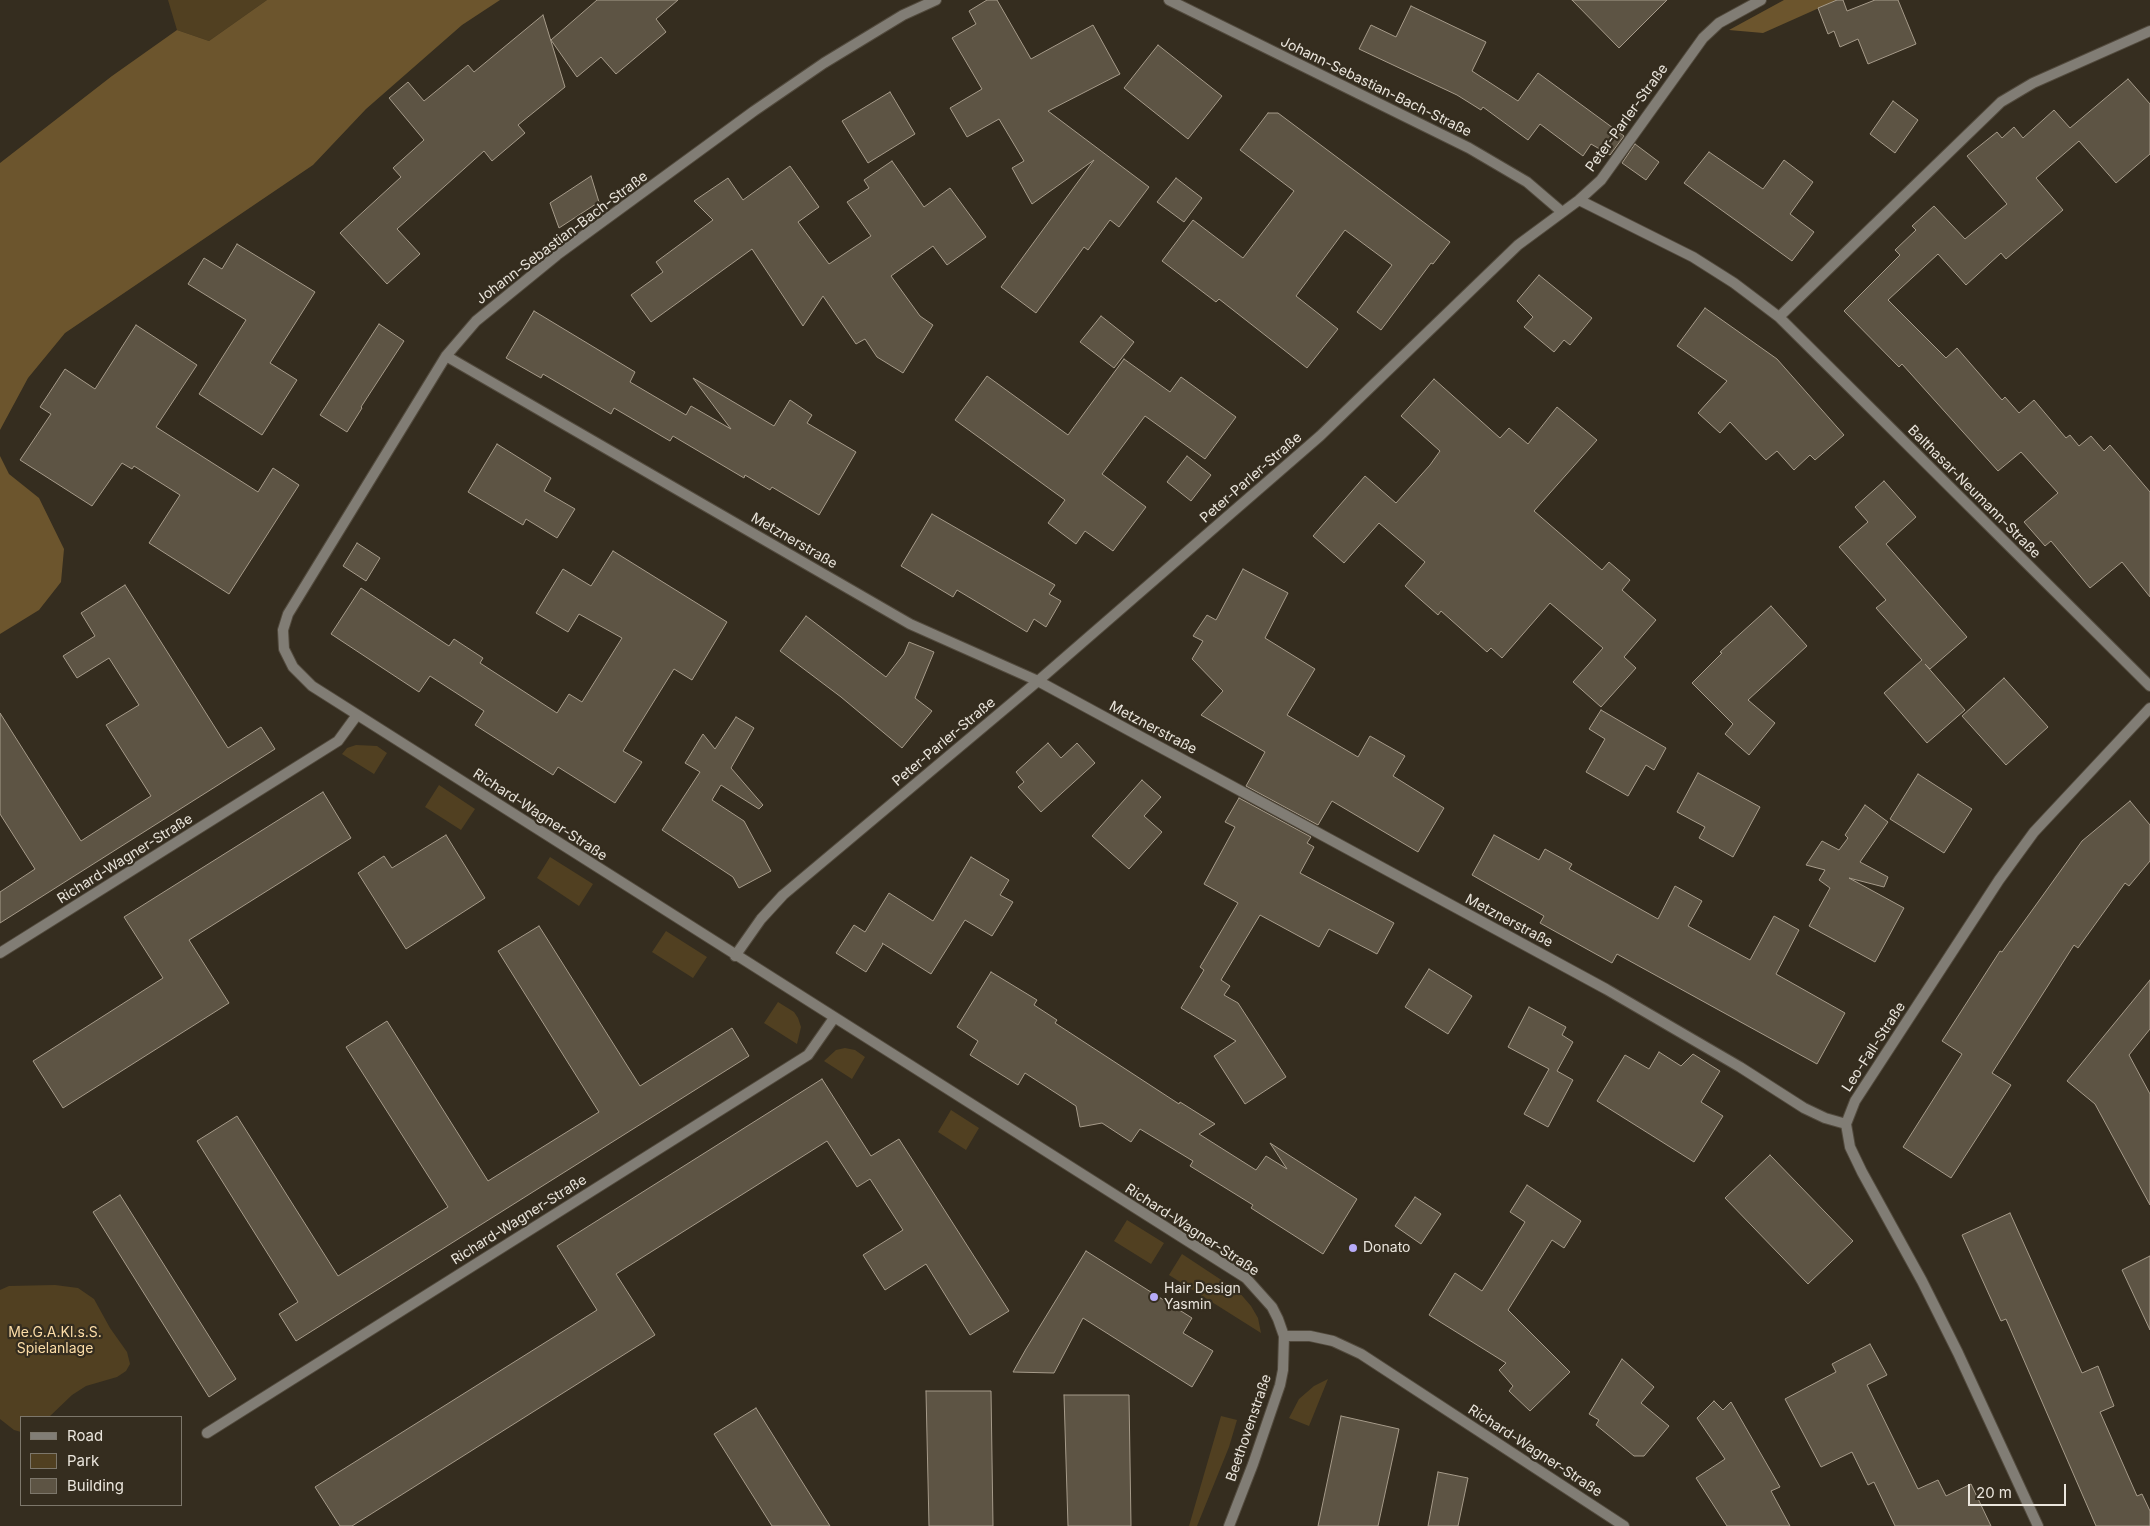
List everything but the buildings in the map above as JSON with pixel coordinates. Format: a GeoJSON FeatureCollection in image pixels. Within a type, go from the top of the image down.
{"type":"FeatureCollection","features":[{"type":"Feature","properties":{"kind":"street","name":"Johann-Sebastian-Bach-Straße"},"geometry":{"type":"LineString","coordinates":[[284,649],[283,630],[288,614],[446,356],[476,321],[557,255],[746,117],[832,58],[903,15],[936,0]]}},
{"type":"Feature","properties":{"kind":"street","name":"Johann-Sebastian-Bach-Straße"},"geometry":{"type":"LineString","coordinates":[[1169,0],[1469,148],[1527,182],[1562,212]]}},
{"type":"Feature","properties":{"kind":"street","name":"Peter-Parler-Straße"},"geometry":{"type":"LineString","coordinates":[[735,956],[761,919],[783,895],[1038,681],[1320,436],[1518,246],[1579,200],[1601,180],[1703,38],[1719,23],[1761,0]]}},
{"type":"Feature","properties":{"kind":"street"},"geometry":{"type":"LineString","coordinates":[[1779,317],[2001,102],[2033,83],[2150,32]]}},
{"type":"Feature","properties":{"kind":"street","name":"Balthasar-Neumann-Straße"},"geometry":{"type":"LineString","coordinates":[[1579,200],[1693,257],[1734,283],[1779,317],[2150,686]]}},
{"type":"Feature","properties":{"kind":"street","name":"Metznerstraße"},"geometry":{"type":"LineString","coordinates":[[446,356],[910,624],[1038,681],[1606,989],[1740,1067],[1804,1108],[1825,1118],[1846,1124]]}},
{"type":"Feature","properties":{"kind":"street","name":"Richard-Wagner-Straße"},"geometry":{"type":"LineString","coordinates":[[284,649],[293,667],[312,686],[735,956],[1246,1278],[1272,1308],[1284,1336],[1310,1336],[1333,1340],[1361,1354],[1624,1526]]}},
{"type":"Feature","properties":{"kind":"street","name":"Leo-Fall-Straße"},"geometry":{"type":"LineString","coordinates":[[1846,1124],[1855,1101],[1999,880],[2034,832],[2150,708]]}},
{"type":"Feature","properties":{"kind":"street","name":"Richard-Wagner-Straße"},"geometry":{"type":"LineString","coordinates":[[0,953],[338,741],[357,715]]}},
{"type":"Feature","properties":{"kind":"street","name":"Richard-Wagner-Straße"},"geometry":{"type":"LineString","coordinates":[[207,1433],[808,1055],[834,1018]]}},
{"type":"Feature","properties":{"kind":"street"},"geometry":{"type":"LineString","coordinates":[[1846,1124],[1850,1147],[1922,1280],[2038,1526]]}},
{"type":"Feature","properties":{"kind":"street","name":"Beethovenstraße"},"geometry":{"type":"LineString","coordinates":[[1229,1526],[1280,1385],[1283,1370],[1284,1336]]}},
{"type":"Feature","properties":{"kind":"green space"},"geometry":{"type":"Polygon","coordinates":[[[168,0],[267,0],[209,41],[177,30],[168,0]]]}},
{"type":"Feature","properties":{"kind":"green space"},"geometry":{"type":"Polygon","coordinates":[[[356,745],[377,746],[387,753],[374,774],[342,754],[347,748],[356,745]]]}},
{"type":"Feature","properties":{"kind":"green space"},"geometry":{"type":"Polygon","coordinates":[[[439,785],[475,809],[461,830],[425,807],[439,785]]]}},
{"type":"Feature","properties":{"kind":"green space"},"geometry":{"type":"Polygon","coordinates":[[[550,857],[593,884],[579,906],[537,878],[550,857]]]}},
{"type":"Feature","properties":{"kind":"green space"},"geometry":{"type":"Polygon","coordinates":[[[666,931],[707,957],[693,978],[652,952],[666,931]]]}},
{"type":"Feature","properties":{"kind":"green space"},"geometry":{"type":"Polygon","coordinates":[[[778,1002],[794,1012],[798,1018],[801,1027],[797,1044],[764,1023],[778,1002]]]}},
{"type":"Feature","properties":{"kind":"green space"},"geometry":{"type":"Polygon","coordinates":[[[845,1048],[855,1050],[865,1057],[852,1079],[824,1061],[836,1050],[845,1048]]]}},
{"type":"Feature","properties":{"kind":"green space"},"geometry":{"type":"Polygon","coordinates":[[[951,1110],[979,1128],[966,1150],[938,1132],[951,1110]]]}},
{"type":"Feature","properties":{"kind":"green space"},"geometry":{"type":"Polygon","coordinates":[[[1127,1220],[1164,1243],[1151,1264],[1114,1241],[1127,1220]]]}},
{"type":"Feature","properties":{"kind":"green space"},"geometry":{"type":"Polygon","coordinates":[[[1182,1254],[1238,1291],[1251,1306],[1258,1318],[1261,1333],[1169,1275],[1182,1254]]]}},
{"type":"Feature","properties":{"kind":"green space","name":"Me.G.A.Kl.s.S. Spielanlage"},"geometry":{"type":"Polygon","coordinates":[[[55,1285],[78,1288],[94,1299],[110,1328],[127,1352],[130,1364],[126,1371],[117,1377],[86,1386],[72,1395],[50,1416],[20,1416],[20,1432],[14,1430],[0,1419],[0,1290],[9,1286],[55,1285]]]}},
{"type":"Feature","properties":{"kind":"green space"},"geometry":{"type":"Polygon","coordinates":[[[1328,1379],[1309,1426],[1289,1418],[1299,1399],[1314,1386],[1328,1379]]]}},
{"type":"Feature","properties":{"kind":"green space"},"geometry":{"type":"Polygon","coordinates":[[[1221,1416],[1237,1420],[1229,1447],[1197,1526],[1189,1526],[1221,1416]]]}},
{"type":"Feature","properties":{"kind":"shaded area"},"geometry":{"type":"Polygon","coordinates":[[[267,0],[500,0],[462,25],[366,109],[313,165],[65,333],[28,378],[0,430],[0,163],[112,76],[177,30],[209,41],[267,0]]]}},
{"type":"Feature","properties":{"kind":"shaded area"},"geometry":{"type":"Polygon","coordinates":[[[1784,0],[1837,0],[1763,33],[1729,30],[1784,0]]]}},
{"type":"Feature","properties":{"kind":"shaded area"},"geometry":{"type":"Polygon","coordinates":[[[0,456],[9,474],[39,498],[64,549],[61,582],[39,610],[0,634],[0,456]]]}},
{"type":"Feature","properties":{"kind":"place","name":"Donato"},"geometry":{"type":"Point","coordinates":[1353,1248]}},
{"type":"Feature","properties":{"kind":"place","name":"Hair Design Yasmin"},"geometry":{"type":"Point","coordinates":[1154,1297]}}]}
